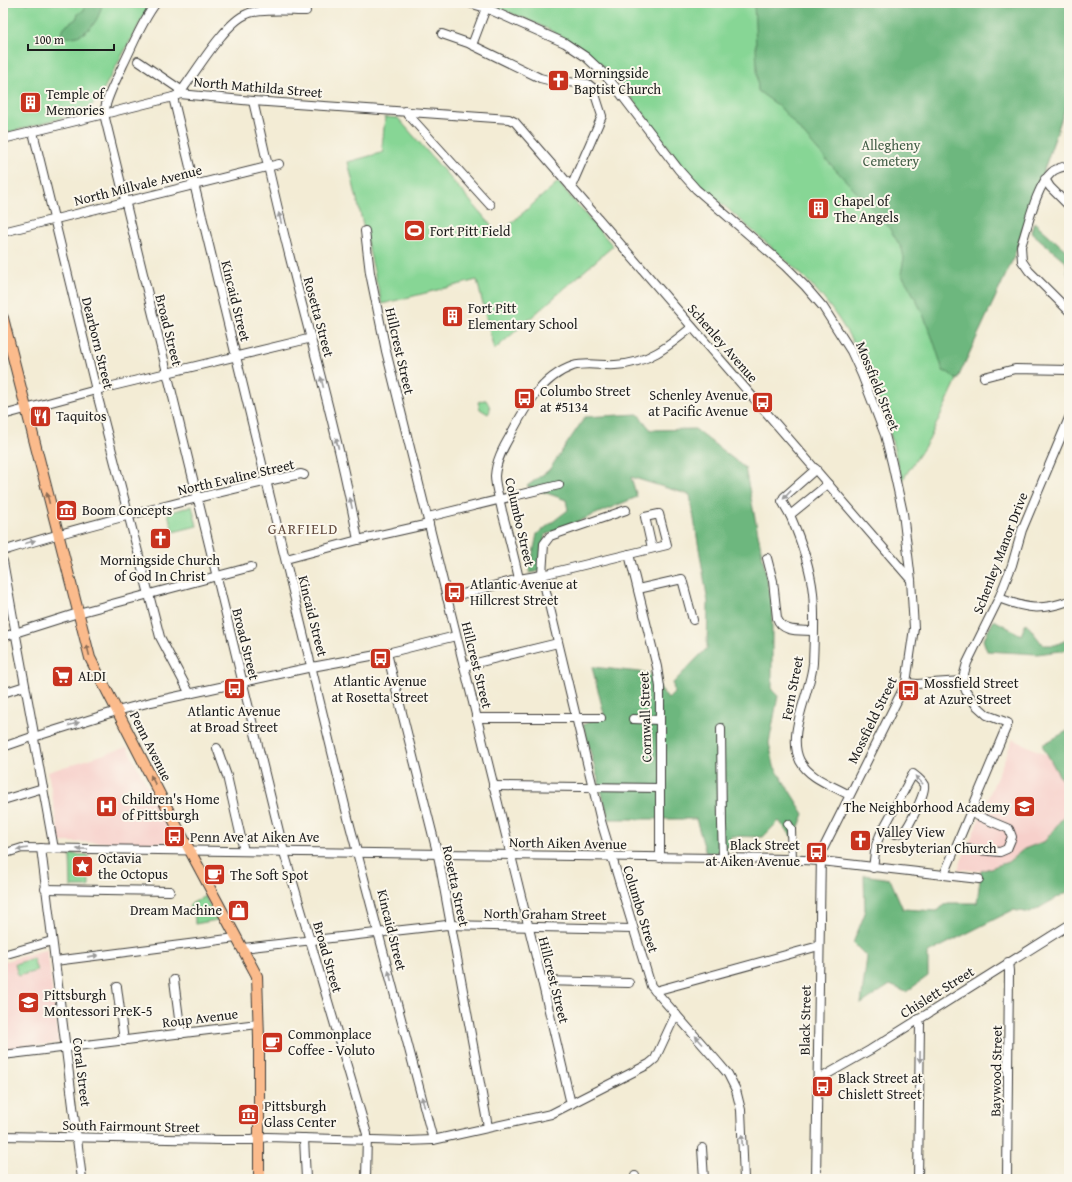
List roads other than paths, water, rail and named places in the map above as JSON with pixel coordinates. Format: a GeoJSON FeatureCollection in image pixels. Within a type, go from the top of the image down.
{"type":"FeatureCollection","features":[{"type":"Feature","properties":{"kind":"main road","name":"Penn Avenue"},"geometry":{"type":"LineString","coordinates":[[3,318],[57,534],[90,658],[166,806],[257,976],[259,1179]]}},
{"type":"Feature","properties":{"kind":"street"},"geometry":{"type":"LineString","coordinates":[[104,114],[105,103],[129,53],[156,3]]}},
{"type":"Feature","properties":{"kind":"street","name":"Mossfield Street"},"geometry":{"type":"LineString","coordinates":[[470,3],[486,8],[565,43],[586,57],[602,72],[618,89],[679,170],[696,189],[785,266],[805,286],[823,307],[852,351],[862,375],[883,429],[892,463],[902,513],[911,580],[914,628],[906,683],[849,794],[821,853],[820,861]]}},
{"type":"Feature","properties":{"kind":"street"},"geometry":{"type":"LineString","coordinates":[[472,45],[486,8]]}},
{"type":"Feature","properties":{"kind":"street"},"geometry":{"type":"LineString","coordinates":[[177,95],[228,28],[237,19],[260,11],[306,11]]}},
{"type":"Feature","properties":{"kind":"street"},"geometry":{"type":"LineString","coordinates":[[442,34],[472,45],[540,78],[588,84],[593,88],[602,116],[571,187]]}},
{"type":"Feature","properties":{"kind":"street"},"geometry":{"type":"LineString","coordinates":[[138,61],[178,88],[177,95]]}},
{"type":"Feature","properties":{"kind":"street","name":"North Mathilda Street"},"geometry":{"type":"LineString","coordinates":[[3,139],[177,95],[508,119],[515,122]]}},
{"type":"Feature","properties":{"kind":"street","name":"Kincaid Street"},"geometry":{"type":"LineString","coordinates":[[177,95],[194,184],[348,818],[433,1140]]}},
{"type":"Feature","properties":{"kind":"street","name":"Rosetta Street"},"geometry":{"type":"LineString","coordinates":[[252,100],[289,255],[312,338],[343,467],[358,540]]}},
{"type":"Feature","properties":{"kind":"street"},"geometry":{"type":"LineString","coordinates":[[405,111],[490,205]]}},
{"type":"Feature","properties":{"kind":"street","name":"Broad Street"},"geometry":{"type":"LineString","coordinates":[[104,114],[284,852],[366,1131],[366,1179]]}},
{"type":"Feature","properties":{"kind":"street","name":"Schenley Avenue"},"geometry":{"type":"LineString","coordinates":[[515,122],[911,580]]}},
{"type":"Feature","properties":{"kind":"street","name":"Dearborn Street"},"geometry":{"type":"LineString","coordinates":[[33,132],[96,390],[160,637],[190,694]]}},
{"type":"Feature","properties":{"kind":"street","name":"North Millvale Avenue"},"geometry":{"type":"LineString","coordinates":[[3,232],[279,164]]}},
{"type":"Feature","properties":{"kind":"street"},"geometry":{"type":"LineString","coordinates":[[1069,164],[1053,171],[1045,179],[1040,188],[1021,246],[1020,254],[1022,261],[1029,271],[1069,310]]}},
{"type":"Feature","properties":{"kind":"street"},"geometry":{"type":"LineString","coordinates":[[1045,179],[1050,187],[1069,206]]}},
{"type":"Feature","properties":{"kind":"street","name":"Hillcrest Street"},"geometry":{"type":"LineString","coordinates":[[364,231],[378,316],[542,981],[570,1104]]}},
{"type":"Feature","properties":{"kind":"street","name":"Columbo Street"},"geometry":{"type":"LineString","coordinates":[[519,579],[495,476],[499,456],[524,409],[534,395],[543,386],[561,372],[574,366],[591,364],[616,365],[643,360],[661,351],[692,326]]}},
{"type":"Feature","properties":{"kind":"street"},"geometry":{"type":"LineString","coordinates":[[3,415],[96,390],[312,338]]}},
{"type":"Feature","properties":{"kind":"street"},"geometry":{"type":"LineString","coordinates":[[984,377],[1015,370],[1069,370]]}},
{"type":"Feature","properties":{"kind":"street","name":"Schenley Manor Drive"},"geometry":{"type":"LineString","coordinates":[[962,682],[967,663],[1012,565],[1022,530],[1069,418]]}},
{"type":"Feature","properties":{"kind":"street","name":"Fern Street"},"geometry":{"type":"LineString","coordinates":[[816,469],[784,497],[782,501],[790,515],[798,535],[808,566],[813,594],[813,665],[797,730],[796,746],[800,760],[808,772],[849,794]]}},
{"type":"Feature","properties":{"kind":"street","name":"North Evaline Street"},"geometry":{"type":"LineString","coordinates":[[3,551],[57,534],[129,515],[266,481],[301,474],[304,475]]}},
{"type":"Feature","properties":{"kind":"street"},"geometry":{"type":"LineString","coordinates":[[790,515],[828,484]]}},
{"type":"Feature","properties":{"kind":"street"},"geometry":{"type":"LineString","coordinates":[[286,559],[558,485]]}},
{"type":"Feature","properties":{"kind":"street","name":"Columbo Street"},"geometry":{"type":"LineString","coordinates":[[626,510],[550,536],[544,544],[542,575],[601,821],[651,986],[728,1074],[736,1090],[741,1110],[744,1179]]}},
{"type":"Feature","properties":{"kind":"street"},"geometry":{"type":"LineString","coordinates":[[447,598],[519,579],[542,575],[652,548]]}},
{"type":"Feature","properties":{"kind":"street","name":"Cornwall Street"},"geometry":{"type":"LineString","coordinates":[[628,554],[657,667],[660,687],[660,858]]}},
{"type":"Feature","properties":{"kind":"street"},"geometry":{"type":"LineString","coordinates":[[767,558],[773,581],[779,624],[783,628],[813,631]]}},
{"type":"Feature","properties":{"kind":"street"},"geometry":{"type":"LineString","coordinates":[[3,561],[54,849]]}},
{"type":"Feature","properties":{"kind":"street"},"geometry":{"type":"LineString","coordinates":[[3,637],[78,613],[251,567]]}},
{"type":"Feature","properties":{"kind":"street"},"geometry":{"type":"LineString","coordinates":[[638,589],[682,579],[693,620]]}},
{"type":"Feature","properties":{"kind":"street"},"geometry":{"type":"LineString","coordinates":[[998,598],[1019,606],[1032,608],[1056,606],[1069,601]]}},
{"type":"Feature","properties":{"kind":"street"},"geometry":{"type":"LineString","coordinates":[[3,747],[117,710],[456,636]]}},
{"type":"Feature","properties":{"kind":"street"},"geometry":{"type":"LineString","coordinates":[[464,666],[558,642]]}},
{"type":"Feature","properties":{"kind":"street","name":"Rosetta Street"},"geometry":{"type":"LineString","coordinates":[[387,652],[437,855],[452,925],[488,1127]]}},
{"type":"Feature","properties":{"kind":"street"},"geometry":{"type":"LineString","coordinates":[[906,683],[962,682],[976,706],[987,715],[1008,723],[944,876]]}},
{"type":"Feature","properties":{"kind":"street"},"geometry":{"type":"LineString","coordinates":[[3,693],[25,686]]}},
{"type":"Feature","properties":{"kind":"street"},"geometry":{"type":"LineString","coordinates":[[476,718],[601,718]]}},
{"type":"Feature","properties":{"kind":"street"},"geometry":{"type":"LineString","coordinates":[[633,719],[659,720]]}},
{"type":"Feature","properties":{"kind":"street"},"geometry":{"type":"LineString","coordinates":[[721,728],[723,859]]}},
{"type":"Feature","properties":{"kind":"street"},"geometry":{"type":"LineString","coordinates":[[217,748],[227,776],[244,851]]}},
{"type":"Feature","properties":{"kind":"street"},"geometry":{"type":"LineString","coordinates":[[873,868],[876,845],[883,830],[913,774],[919,778],[924,785],[924,793],[905,830],[896,834],[889,834],[883,830]]}},
{"type":"Feature","properties":{"kind":"street"},"geometry":{"type":"LineString","coordinates":[[493,786],[660,788]]}},
{"type":"Feature","properties":{"kind":"street"},"geometry":{"type":"LineString","coordinates":[[3,800],[43,788]]}},
{"type":"Feature","properties":{"kind":"street"},"geometry":{"type":"LineString","coordinates":[[956,848],[1000,852],[1007,849],[1010,843],[1012,837],[1009,829],[971,813]]}},
{"type":"Feature","properties":{"kind":"street"},"geometry":{"type":"LineString","coordinates":[[788,824],[791,829],[792,860]]}},
{"type":"Feature","properties":{"kind":"street","name":"North Aiken Avenue"},"geometry":{"type":"LineString","coordinates":[[3,854],[22,848],[40,848],[792,860],[820,861],[979,879]]}},
{"type":"Feature","properties":{"kind":"street","name":"Coral Street"},"geometry":{"type":"LineString","coordinates":[[40,848],[82,1179]]}},
{"type":"Feature","properties":{"kind":"street","name":"Black Street"},"geometry":{"type":"LineString","coordinates":[[816,1179],[820,861]]}},
{"type":"Feature","properties":{"kind":"street"},"geometry":{"type":"LineString","coordinates":[[45,889],[170,891]]}},
{"type":"Feature","properties":{"kind":"street","name":"North Graham Street"},"geometry":{"type":"LineString","coordinates":[[243,948],[452,925],[633,929]]}},
{"type":"Feature","properties":{"kind":"street","name":"Chislett Street"},"geometry":{"type":"LineString","coordinates":[[817,1080],[870,1050],[1069,925]]}},
{"type":"Feature","properties":{"kind":"street"},"geometry":{"type":"LineString","coordinates":[[54,961],[236,938]]}},
{"type":"Feature","properties":{"kind":"street"},"geometry":{"type":"LineString","coordinates":[[3,955],[52,941]]}},
{"type":"Feature","properties":{"kind":"street"},"geometry":{"type":"LineString","coordinates":[[655,991],[819,946]]}},
{"type":"Feature","properties":{"kind":"street","name":"Baywood Street"},"geometry":{"type":"LineString","coordinates":[[1007,1179],[1008,962]]}},
{"type":"Feature","properties":{"kind":"street"},"geometry":{"type":"LineString","coordinates":[[174,980],[181,1034]]}},
{"type":"Feature","properties":{"kind":"street"},"geometry":{"type":"LineString","coordinates":[[542,981],[629,983]]}},
{"type":"Feature","properties":{"kind":"street"},"geometry":{"type":"LineString","coordinates":[[117,987],[124,1041]]}},
{"type":"Feature","properties":{"kind":"street","name":"South Fairmount Street"},"geometry":{"type":"LineString","coordinates":[[3,1136],[252,1140],[267,1137],[433,1140],[550,1114],[649,1064],[655,1059],[676,1014]]}},
{"type":"Feature","properties":{"kind":"street"},"geometry":{"type":"LineString","coordinates":[[918,1019],[920,1024],[918,1179]]}},
{"type":"Feature","properties":{"kind":"street","name":"Roup Avenue"},"geometry":{"type":"LineString","coordinates":[[3,1055],[258,1024]]}},
{"type":"Feature","properties":{"kind":"street"},"geometry":{"type":"LineString","coordinates":[[304,1138],[306,1179]]}},
{"type":"Feature","properties":{"kind":"street"},"geometry":{"type":"LineString","coordinates":[[702,1148],[704,1179]]}},
{"type":"Feature","properties":{"kind":"place","name":"Morningside Baptist Church"},"geometry":{"type":"Point","coordinates":[558,81]}},
{"type":"Feature","properties":{"kind":"place","name":"Temple of Memories"},"geometry":{"type":"Point","coordinates":[31,102]}},
{"type":"Feature","properties":{"kind":"place","name":"Chapel of The Angels"},"geometry":{"type":"Point","coordinates":[819,209]}},
{"type":"Feature","properties":{"kind":"place","name":"Fort Pitt Field"},"geometry":{"type":"Point","coordinates":[414,231]}},
{"type":"Feature","properties":{"kind":"place","name":"Fort Pitt Elementary School"},"geometry":{"type":"Point","coordinates":[452,316]}},
{"type":"Feature","properties":{"kind":"place","name":"Columbo Street at #5134"},"geometry":{"type":"Point","coordinates":[524,399]}},
{"type":"Feature","properties":{"kind":"place","name":"Schenley Avenue at Pacific Avenue"},"geometry":{"type":"Point","coordinates":[763,403]}},
{"type":"Feature","properties":{"kind":"place","name":"Taquitos"},"geometry":{"type":"Point","coordinates":[41,416]}},
{"type":"Feature","properties":{"kind":"place","name":"Boom Concepts"},"geometry":{"type":"Point","coordinates":[66,510]}},
{"type":"Feature","properties":{"kind":"place","name":"Morningside Church of God In Christ"},"geometry":{"type":"Point","coordinates":[160,538]}},
{"type":"Feature","properties":{"kind":"place","name":"Atlantic Avenue at Hillcrest Street"},"geometry":{"type":"Point","coordinates":[455,592]}},
{"type":"Feature","properties":{"kind":"place","name":"Atlantic Avenue at Rosetta Street"},"geometry":{"type":"Point","coordinates":[380,659]}},
{"type":"Feature","properties":{"kind":"place","name":"ALDI"},"geometry":{"type":"Point","coordinates":[62,676]}},
{"type":"Feature","properties":{"kind":"place","name":"Atlantic Avenue at Broad Street"},"geometry":{"type":"Point","coordinates":[234,689]}},
{"type":"Feature","properties":{"kind":"place","name":"Mossfield Street at Azure Street"},"geometry":{"type":"Point","coordinates":[909,691]}},
{"type":"Feature","properties":{"kind":"place","name":"Children's Home of Pittsburgh"},"geometry":{"type":"Point","coordinates":[106,807]}},
{"type":"Feature","properties":{"kind":"place","name":"The Neighborhood Academy"},"geometry":{"type":"Point","coordinates":[1025,807]}},
{"type":"Feature","properties":{"kind":"place","name":"Penn Ave at Aiken Ave"},"geometry":{"type":"Point","coordinates":[175,837]}},
{"type":"Feature","properties":{"kind":"place","name":"Valley View Presbyterian Church"},"geometry":{"type":"Point","coordinates":[861,840]}},
{"type":"Feature","properties":{"kind":"place","name":"Black Street at Aiken Avenue"},"geometry":{"type":"Point","coordinates":[816,853]}},
{"type":"Feature","properties":{"kind":"place","name":"Octavia the Octopus"},"geometry":{"type":"Point","coordinates":[82,866]}},
{"type":"Feature","properties":{"kind":"place","name":"The Soft Spot"},"geometry":{"type":"Point","coordinates":[214,875]}},
{"type":"Feature","properties":{"kind":"place","name":"Dream Machine"},"geometry":{"type":"Point","coordinates":[238,910]}},
{"type":"Feature","properties":{"kind":"place","name":"Pittsburgh Montessori PreK-5"},"geometry":{"type":"Point","coordinates":[28,1003]}},
{"type":"Feature","properties":{"kind":"place","name":"Commonplace Coffee - Voluto"},"geometry":{"type":"Point","coordinates":[272,1042]}},
{"type":"Feature","properties":{"kind":"place","name":"Black Street at Chislett Street"},"geometry":{"type":"Point","coordinates":[823,1086]}},
{"type":"Feature","properties":{"kind":"place","name":"Pittsburgh Glass Center"},"geometry":{"type":"Point","coordinates":[249,1114]}},
{"type":"Feature","properties":{"kind":"district","name":"GARFIELD"},"geometry":{"type":"Point","coordinates":[303,529]}},
{"type":"Feature","properties":{"kind":"park label","name":"Allegheny Cemetery"},"geometry":{"type":"Point","coordinates":[891,154]}}]}
